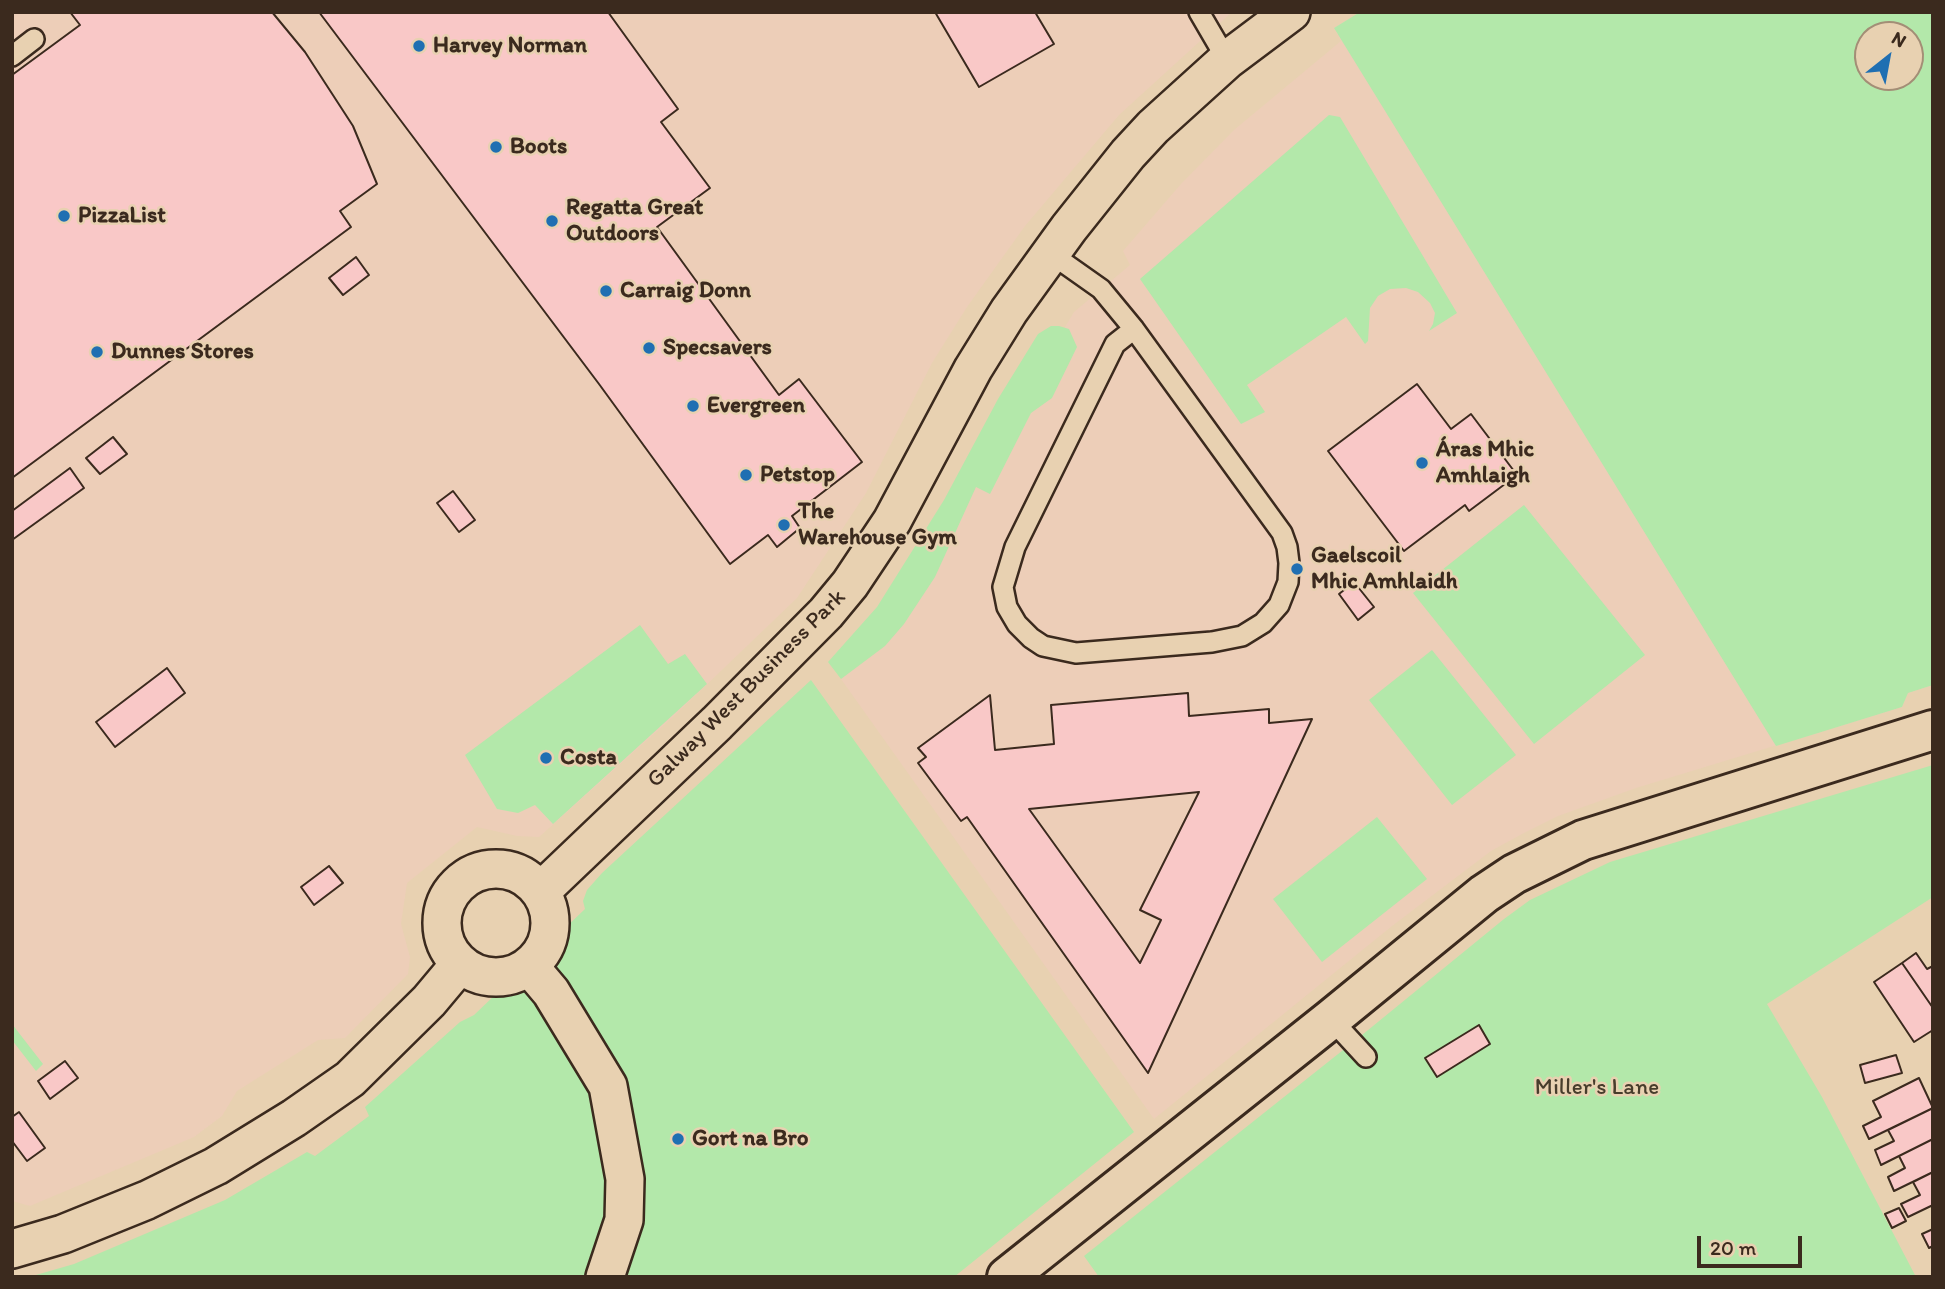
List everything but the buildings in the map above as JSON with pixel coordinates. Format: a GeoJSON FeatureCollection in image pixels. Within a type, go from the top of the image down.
{"type":"FeatureCollection","features":[{"type":"Feature","properties":{"kind":"street","name":"Galway West Business Park"},"geometry":{"type":"LineString","coordinates":[[540,892],[727,714],[796,645],[850,584],[892,521],[973,369],[1050,253],[1128,154],[1153,127],[1227,60],[1291,12]]}},
{"type":"Feature","properties":{"kind":"street"},"geometry":{"type":"LineString","coordinates":[[1007,1277],[1484,894],[1541,859],[1583,840],[1933,730]]}},
{"type":"Feature","properties":{"kind":"street"},"geometry":{"type":"LineString","coordinates":[[488,870],[503,870],[518,874],[540,892],[546,905],[549,932],[546,945],[529,966],[502,978],[480,975],[460,964],[449,950],[442,934],[441,916],[447,899],[457,885],[472,875],[488,870]]}},
{"type":"Feature","properties":{"kind":"street"},"geometry":{"type":"LineString","coordinates":[[12,1249],[63,1234],[147,1200],[216,1166],[294,1118],[350,1079],[429,1001],[460,964]]}},
{"type":"Feature","properties":{"kind":"street"},"geometry":{"type":"LineString","coordinates":[[529,966],[551,992],[608,1086],[625,1180],[624,1220],[605,1277]]}},
{"type":"Feature","properties":{"kind":"lane"},"geometry":{"type":"LineString","coordinates":[[1199,12],[1227,60]]}},
{"type":"Feature","properties":{"kind":"lane"},"geometry":{"type":"LineString","coordinates":[[12,55],[34,39]]}},
{"type":"Feature","properties":{"kind":"lane"},"geometry":{"type":"LineString","coordinates":[[1050,253],[1101,289],[1134,329],[1282,533],[1289,563],[1288,582],[1279,605],[1263,623],[1242,636],[1212,642],[1076,653],[1043,646],[1017,624],[1007,607],[1003,587],[1015,547],[1115,344],[1134,329]]}},
{"type":"Feature","properties":{"kind":"lane"},"geometry":{"type":"LineString","coordinates":[[1331,1019],[1366,1057]]}},
{"type":"Feature","properties":{"kind":"shaded area"},"geometry":{"type":"Polygon","coordinates":[[[12,12],[1232,12],[1119,115],[1025,226],[967,307],[932,363],[866,493],[797,598],[674,716],[539,837],[517,836],[477,827],[407,883],[401,924],[410,957],[408,974],[345,1038],[318,1040],[237,1091],[222,1116],[194,1137],[30,1206],[12,1201],[12,12]]]}},
{"type":"Feature","properties":{"kind":"shaded area","name":"Gaelscoil Mhic Amhlaidh"},"geometry":{"type":"Polygon","coordinates":[[[1360,12],[1933,12],[1933,685],[1908,693],[1902,707],[1636,788],[1558,816],[1491,851],[1392,926],[1154,1119],[841,679],[879,637],[1074,312],[1130,265],[1123,251],[1181,184],[1234,130],[1341,41],[1334,28],[1360,12]]]}},
{"type":"Feature","properties":{"kind":"green space"},"geometry":{"type":"Polygon","coordinates":[[[1360,12],[1933,12],[1933,685],[1908,693],[1902,707],[1776,746],[1334,28],[1360,12]]]}},
{"type":"Feature","properties":{"kind":"green space"},"geometry":{"type":"Polygon","coordinates":[[[1329,115],[1340,117],[1457,313],[1429,331],[1435,313],[1430,303],[1418,292],[1406,288],[1390,289],[1378,296],[1370,308],[1368,341],[1365,344],[1346,317],[1247,385],[1265,412],[1241,424],[1140,279],[1329,115]]]}},
{"type":"Feature","properties":{"kind":"green space"},"geometry":{"type":"Polygon","coordinates":[[[1051,326],[1069,329],[1077,347],[1052,398],[1031,413],[990,494],[976,487],[935,577],[904,624],[885,646],[841,679],[828,662],[877,607],[944,500],[998,399],[1038,334],[1051,326]]]}},
{"type":"Feature","properties":{"kind":"green space"},"geometry":{"type":"Polygon","coordinates":[[[1524,505],[1645,655],[1534,744],[1413,593],[1524,505]]]}},
{"type":"Feature","properties":{"kind":"green space"},"geometry":{"type":"Polygon","coordinates":[[[640,625],[668,664],[685,654],[707,684],[553,824],[535,805],[518,813],[497,809],[465,755],[640,625]]]}},
{"type":"Feature","properties":{"kind":"green space"},"geometry":{"type":"Polygon","coordinates":[[[1432,650],[1516,755],[1452,805],[1369,700],[1432,650]]]}},
{"type":"Feature","properties":{"kind":"green space"},"geometry":{"type":"Polygon","coordinates":[[[811,680],[1134,1132],[954,1277],[29,1277],[74,1264],[225,1200],[307,1152],[315,1156],[369,1116],[365,1107],[460,1022],[474,1015],[585,909],[583,901],[587,890],[602,873],[811,680]]]}},
{"type":"Feature","properties":{"kind":"green space","name":"Miller's Lane"},"geometry":{"type":"Polygon","coordinates":[[[1933,765],[1933,897],[1767,1004],[1822,1097],[1916,1277],[1099,1277],[1084,1256],[1530,900],[1610,862],[1933,765]]]}},
{"type":"Feature","properties":{"kind":"green space"},"geometry":{"type":"Polygon","coordinates":[[[1377,817],[1427,879],[1322,962],[1273,899],[1377,817]]]}},
{"type":"Feature","properties":{"kind":"green space"},"geometry":{"type":"Polygon","coordinates":[[[12,1024],[43,1064],[36,1071],[12,1040],[12,1024]]]}},
{"type":"Feature","properties":{"kind":"place","name":"Harvey Norman"},"geometry":{"type":"Point","coordinates":[419,46]}},
{"type":"Feature","properties":{"kind":"place","name":"Boots"},"geometry":{"type":"Point","coordinates":[496,147]}},
{"type":"Feature","properties":{"kind":"place","name":"PizzaList"},"geometry":{"type":"Point","coordinates":[64,216]}},
{"type":"Feature","properties":{"kind":"place","name":"Regatta Great Outdoors"},"geometry":{"type":"Point","coordinates":[552,221]}},
{"type":"Feature","properties":{"kind":"place","name":"Carraig Donn"},"geometry":{"type":"Point","coordinates":[606,291]}},
{"type":"Feature","properties":{"kind":"place","name":"Specsavers"},"geometry":{"type":"Point","coordinates":[649,348]}},
{"type":"Feature","properties":{"kind":"place","name":"Dunnes Stores"},"geometry":{"type":"Point","coordinates":[97,352]}},
{"type":"Feature","properties":{"kind":"place","name":"Evergreen"},"geometry":{"type":"Point","coordinates":[693,406]}},
{"type":"Feature","properties":{"kind":"place","name":"Áras Mhic Amhlaigh"},"geometry":{"type":"Point","coordinates":[1422,463]}},
{"type":"Feature","properties":{"kind":"place","name":"Petstop"},"geometry":{"type":"Point","coordinates":[746,475]}},
{"type":"Feature","properties":{"kind":"place","name":"The Warehouse Gym"},"geometry":{"type":"Point","coordinates":[784,525]}},
{"type":"Feature","properties":{"kind":"place","name":"Gaelscoil Mhic Amhlaidh"},"geometry":{"type":"Point","coordinates":[1297,569]}},
{"type":"Feature","properties":{"kind":"place","name":"Costa"},"geometry":{"type":"Point","coordinates":[546,758]}},
{"type":"Feature","properties":{"kind":"place","name":"Gort na Bro"},"geometry":{"type":"Point","coordinates":[678,1139]}}]}
